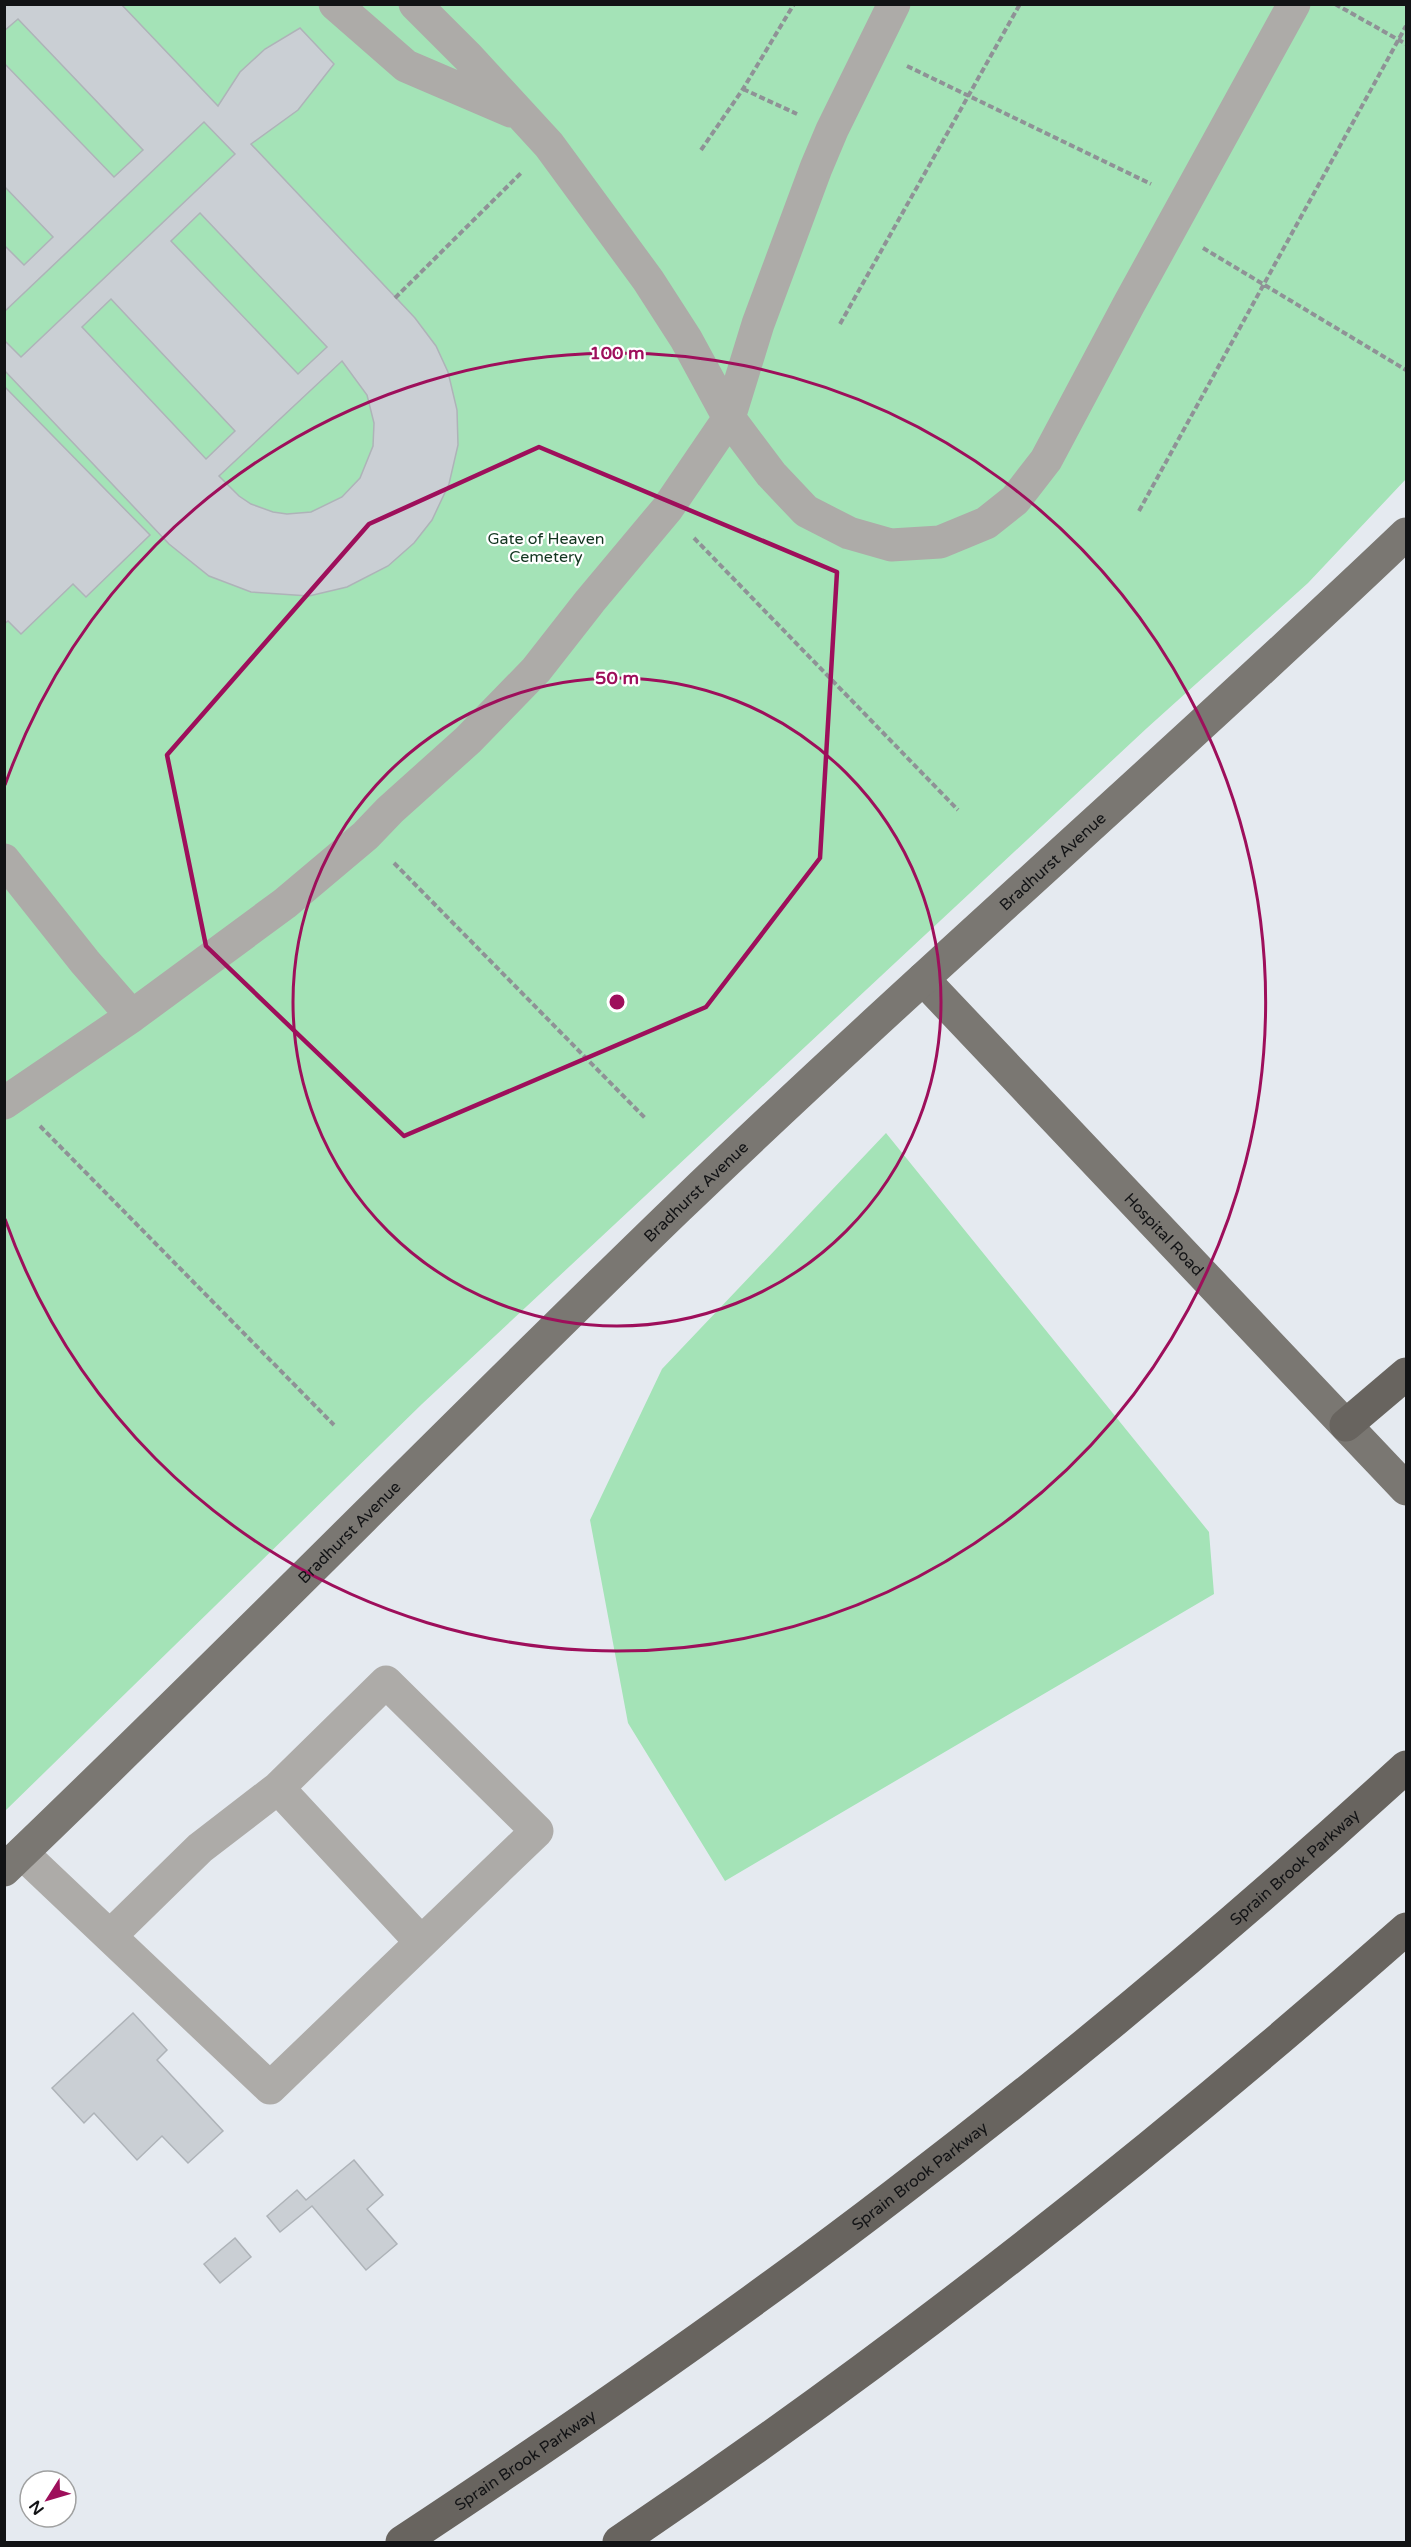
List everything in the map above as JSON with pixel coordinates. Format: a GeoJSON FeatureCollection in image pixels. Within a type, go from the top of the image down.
{"type":"FeatureCollection","features":[{"type":"Feature","properties":{"kind":"highway"},"geometry":{"type":"LineString","coordinates":[[1357,1436],[1407,1374]]}},
{"type":"Feature","properties":{"kind":"highway","name":"Sprain Brook Parkway"},"geometry":{"type":"LineString","coordinates":[[402,2542],[655,2371],[898,2193],[1142,1998],[1407,1767]]}},
{"type":"Feature","properties":{"kind":"highway"},"geometry":{"type":"LineString","coordinates":[[619,2542],[868,2365],[988,2274],[1236,2075],[1407,1929]]}},
{"type":"Feature","properties":{"kind":"main road","name":"Bradhurst Avenue"},"geometry":{"type":"LineString","coordinates":[[13,1861],[680,1206],[1407,534]]}},
{"type":"Feature","properties":{"kind":"main road","name":"Hospital Road"},"geometry":{"type":"LineString","coordinates":[[924,979],[1407,1489]]}},
{"type":"Feature","properties":{"kind":"lane"},"geometry":{"type":"LineString","coordinates":[[335,4],[406,66],[521,115]]}},
{"type":"Feature","properties":{"kind":"lane"},"geometry":{"type":"LineString","coordinates":[[415,4],[468,57],[549,145],[648,280],[686,339],[729,418],[771,474],[806,511],[849,533],[891,546],[939,542],[986,523],[1015,500],[1046,460],[1294,4]]}},
{"type":"Feature","properties":{"kind":"lane"},"geometry":{"type":"LineString","coordinates":[[8,1101],[132,1016],[284,904],[366,835],[390,810],[468,740],[536,670],[667,509],[729,418],[758,324],[831,130],[894,4]]}},
{"type":"Feature","properties":{"kind":"lane"},"geometry":{"type":"LineString","coordinates":[[4,860],[85,962],[132,1016]]}},
{"type":"Feature","properties":{"kind":"lane"},"geometry":{"type":"LineString","coordinates":[[13,1861],[110,1936],[270,2088],[537,1831],[386,1682],[278,1788],[200,1848],[110,1936]]}},
{"type":"Feature","properties":{"kind":"lane"},"geometry":{"type":"LineString","coordinates":[[278,1788],[421,1942]]}},
{"type":"Feature","properties":{"kind":"path"},"geometry":{"type":"LineString","coordinates":[[701,150],[743,90],[794,4]]}},
{"type":"Feature","properties":{"kind":"path"},"geometry":{"type":"LineString","coordinates":[[840,324],[1020,4]]}},
{"type":"Feature","properties":{"kind":"path"},"geometry":{"type":"LineString","coordinates":[[1335,4],[1407,44]]}},
{"type":"Feature","properties":{"kind":"path"},"geometry":{"type":"LineString","coordinates":[[1139,511],[1407,26]]}},
{"type":"Feature","properties":{"kind":"path"},"geometry":{"type":"LineString","coordinates":[[871,48],[1187,202]]}},
{"type":"Feature","properties":{"kind":"path"},"geometry":{"type":"LineString","coordinates":[[743,90],[831,130]]}},
{"type":"Feature","properties":{"kind":"path"},"geometry":{"type":"LineString","coordinates":[[395,298],[549,145]]}},
{"type":"Feature","properties":{"kind":"path"},"geometry":{"type":"LineString","coordinates":[[1171,230],[1407,370]]}},
{"type":"Feature","properties":{"kind":"path"},"geometry":{"type":"LineString","coordinates":[[667,509],[958,810]]}},
{"type":"Feature","properties":{"kind":"path"},"geometry":{"type":"LineString","coordinates":[[366,835],[646,1119]]}},
{"type":"Feature","properties":{"kind":"path"},"geometry":{"type":"LineString","coordinates":[[8,1101],[334,1425]]}},
{"type":"Feature","properties":{"kind":"highlighted area"},"geometry":{"type":"Polygon","coordinates":[[[539,447],[837,572],[820,858],[706,1007],[404,1136],[206,946],[167,755],[369,524],[539,447]]]}},
{"type":"Feature","properties":{"kind":"green space","name":"Gate of Heaven Cemetery"},"geometry":{"type":"Polygon","coordinates":[[[5,5],[1406,5],[1406,479],[1308,583],[1147,728],[422,1404],[5,1811],[5,5]]]}},
{"type":"Feature","properties":{"kind":"green space"},"geometry":{"type":"Polygon","coordinates":[[[886,1133],[1209,1532],[1214,1594],[725,1881],[628,1723],[590,1520],[662,1369],[886,1133]]]}},
{"type":"Feature","properties":{"kind":"building"},"geometry":{"type":"Polygon","coordinates":[[[4,4],[121,4],[218,106],[240,72],[265,49],[300,28],[334,64],[298,110],[251,144],[415,318],[436,346],[448,372],[457,410],[458,445],[449,484],[432,520],[414,543],[388,566],[347,587],[309,596],[251,592],[209,576],[169,544],[4,370],[4,340],[21,357],[235,154],[204,122],[4,312],[4,245],[24,265],[53,237],[4,186],[4,63],[114,177],[143,150],[18,19],[4,31],[4,4]],[[200,213],[171,241],[298,374],[327,347],[200,213]],[[111,299],[82,327],[206,459],[235,431],[111,299]],[[342,361],[219,476],[239,496],[251,504],[273,512],[287,514],[311,512],[342,497],[360,478],[373,446],[374,423],[367,395],[342,361]]]}},
{"type":"Feature","properties":{"kind":"building"},"geometry":{"type":"Polygon","coordinates":[[[4,386],[150,535],[86,597],[73,584],[21,634],[8,621],[4,624],[4,386]]]}},
{"type":"Feature","properties":{"kind":"building"},"geometry":{"type":"Polygon","coordinates":[[[133,2013],[167,2050],[157,2060],[223,2131],[188,2163],[162,2136],[137,2160],[94,2113],[84,2123],[52,2088],[133,2013]]]}},
{"type":"Feature","properties":{"kind":"building"},"geometry":{"type":"Polygon","coordinates":[[[354,2160],[383,2195],[367,2209],[397,2244],[366,2270],[312,2206],[280,2232],[267,2216],[297,2190],[306,2200],[354,2160]]]}},
{"type":"Feature","properties":{"kind":"building"},"geometry":{"type":"Polygon","coordinates":[[[235,2238],[251,2257],[220,2283],[204,2264],[235,2238]]]}}]}
